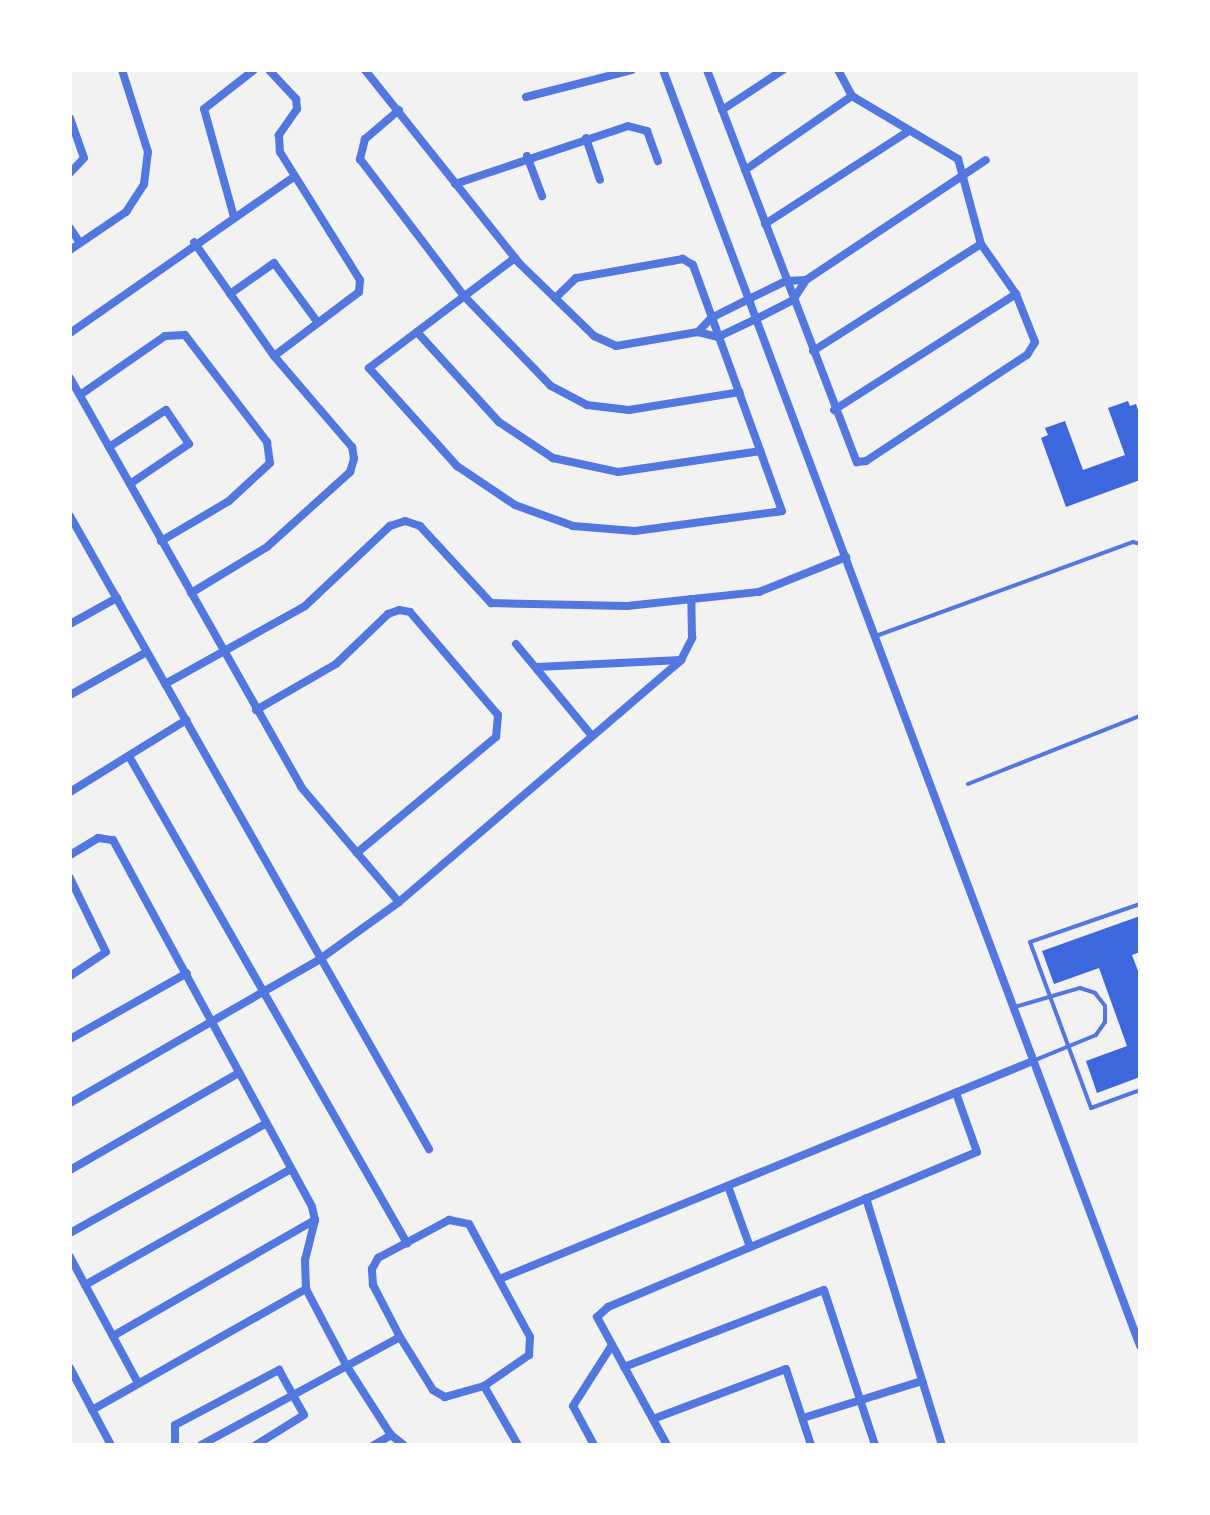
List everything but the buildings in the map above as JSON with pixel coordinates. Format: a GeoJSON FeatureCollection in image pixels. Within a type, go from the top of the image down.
{"type":"FeatureCollection","features":[{"type":"Feature","properties":{"kind":"street"},"geometry":{"type":"LineString","coordinates":[[70,250],[126,212],[144,184],[148,152],[122,70]]}},
{"type":"Feature","properties":{"kind":"street"},"geometry":{"type":"LineString","coordinates":[[234,217],[204,109],[254,70]]}},
{"type":"Feature","properties":{"kind":"street"},"geometry":{"type":"LineString","coordinates":[[269,70],[296,99],[297,109],[279,135],[280,152],[292,178],[360,280],[359,292],[274,356]]}},
{"type":"Feature","properties":{"kind":"street"},"geometry":{"type":"LineString","coordinates":[[365,70],[515,258],[594,336],[616,346],[698,332],[718,337],[758,318],[793,300],[806,280],[986,160]]}},
{"type":"Feature","properties":{"kind":"street"},"geometry":{"type":"LineString","coordinates":[[526,97],[632,70]]}},
{"type":"Feature","properties":{"kind":"street"},"geometry":{"type":"LineString","coordinates":[[663,70],[751,298],[1140,1346]]}},
{"type":"Feature","properties":{"kind":"street"},"geometry":{"type":"LineString","coordinates":[[707,70],[852,457],[866,461],[1027,355],[1035,342],[1034,331],[1016,294],[981,244],[965,174],[940,145],[909,131],[852,96],[838,70]]}},
{"type":"Feature","properties":{"kind":"street"},"geometry":{"type":"LineString","coordinates":[[722,110],[783,70]]}},
{"type":"Feature","properties":{"kind":"street"},"geometry":{"type":"LineString","coordinates":[[745,170],[852,96]]}},
{"type":"Feature","properties":{"kind":"street"},"geometry":{"type":"LineString","coordinates":[[399,110],[365,139],[360,159],[464,296],[551,386],[587,405],[629,410],[740,392]]}},
{"type":"Feature","properties":{"kind":"street"},"geometry":{"type":"LineString","coordinates":[[70,118],[84,158],[70,173]]}},
{"type":"Feature","properties":{"kind":"street"},"geometry":{"type":"LineString","coordinates":[[455,184],[527,156],[628,126],[647,131],[658,161]]}},
{"type":"Feature","properties":{"kind":"street"},"geometry":{"type":"LineString","coordinates":[[765,224],[909,131]]}},
{"type":"Feature","properties":{"kind":"street"},"geometry":{"type":"LineString","coordinates":[[586,138],[600,180]]}},
{"type":"Feature","properties":{"kind":"street"},"geometry":{"type":"LineString","coordinates":[[527,156],[542,196]]}},
{"type":"Feature","properties":{"kind":"street"},"geometry":{"type":"LineString","coordinates":[[70,333],[194,242],[292,178]]}},
{"type":"Feature","properties":{"kind":"street"},"geometry":{"type":"LineString","coordinates":[[70,228],[80,243]]}},
{"type":"Feature","properties":{"kind":"street"},"geometry":{"type":"LineString","coordinates":[[191,593],[267,547],[350,472],[354,459],[352,447],[274,356],[194,242]]}},
{"type":"Feature","properties":{"kind":"street"},"geometry":{"type":"LineString","coordinates":[[813,351],[981,244]]}},
{"type":"Feature","properties":{"kind":"street"},"geometry":{"type":"LineString","coordinates":[[515,258],[369,368],[457,466],[515,505],[573,526],[635,531],[782,511],[693,265],[683,259],[576,278],[555,298]]}},
{"type":"Feature","properties":{"kind":"street"},"geometry":{"type":"LineString","coordinates":[[230,294],[274,263],[318,323]]}},
{"type":"Feature","properties":{"kind":"street"},"geometry":{"type":"LineString","coordinates":[[698,332],[711,318],[786,281],[806,280]]}},
{"type":"Feature","properties":{"kind":"street"},"geometry":{"type":"LineString","coordinates":[[834,410],[1016,294]]}},
{"type":"Feature","properties":{"kind":"street"},"geometry":{"type":"LineString","coordinates":[[417,332],[499,422],[553,458],[618,472],[760,451]]}},
{"type":"Feature","properties":{"kind":"street"},"geometry":{"type":"LineString","coordinates":[[80,395],[165,336],[185,335],[267,442],[270,463],[229,501],[161,541]]}},
{"type":"Feature","properties":{"kind":"street"},"geometry":{"type":"LineString","coordinates":[[70,378],[301,787],[399,902]]}},
{"type":"Feature","properties":{"kind":"street"},"geometry":{"type":"LineString","coordinates":[[109,447],[166,410],[189,444],[130,484]]}},
{"type":"Feature","properties":{"kind":"street"},"geometry":{"type":"LineString","coordinates":[[70,516],[429,1149]]}},
{"type":"Feature","properties":{"kind":"street"},"geometry":{"type":"LineString","coordinates":[[165,684],[305,606],[390,526],[405,521],[420,526],[491,603],[627,606],[759,592],[846,557]]}},
{"type":"Feature","properties":{"kind":"street"},"geometry":{"type":"LineString","coordinates":[[71,621],[117,598]]}},
{"type":"Feature","properties":{"kind":"street"},"geometry":{"type":"LineString","coordinates":[[70,1103],[320,959],[399,902],[681,660],[692,638],[691,599]]}},
{"type":"Feature","properties":{"kind":"street"},"geometry":{"type":"LineString","coordinates":[[256,710],[336,664],[388,614],[399,610],[410,612],[498,715],[496,737],[357,853]]}},
{"type":"Feature","properties":{"kind":"street"},"geometry":{"type":"LineString","coordinates":[[516,644],[592,736]]}},
{"type":"Feature","properties":{"kind":"street"},"geometry":{"type":"LineString","coordinates":[[70,695],[147,652]]}},
{"type":"Feature","properties":{"kind":"street"},"geometry":{"type":"LineString","coordinates":[[537,667],[681,660]]}},
{"type":"Feature","properties":{"kind":"street"},"geometry":{"type":"LineString","coordinates":[[70,792],[130,758],[186,720]]}},
{"type":"Feature","properties":{"kind":"street"},"geometry":{"type":"LineString","coordinates":[[130,758],[407,1243]]}},
{"type":"Feature","properties":{"kind":"street"},"geometry":{"type":"LineString","coordinates":[[70,855],[98,838],[113,840],[213,1021],[237,1074],[291,1169],[315,1220],[305,1260],[306,1289],[346,1365],[391,1435],[404,1445]]}},
{"type":"Feature","properties":{"kind":"street"},"geometry":{"type":"LineString","coordinates":[[70,878],[106,952],[70,976]]}},
{"type":"Feature","properties":{"kind":"street"},"geometry":{"type":"LineString","coordinates":[[70,1039],[187,973]]}},
{"type":"Feature","properties":{"kind":"street"},"geometry":{"type":"LineString","coordinates":[[502,1278],[1033,1061]]}},
{"type":"Feature","properties":{"kind":"street"},"geometry":{"type":"LineString","coordinates":[[70,1170],[237,1074]]}},
{"type":"Feature","properties":{"kind":"street"},"geometry":{"type":"LineString","coordinates":[[667,1445],[597,1317],[608,1307],[977,1152],[956,1093]]}},
{"type":"Feature","properties":{"kind":"street"},"geometry":{"type":"LineString","coordinates":[[70,1233],[265,1124]]}},
{"type":"Feature","properties":{"kind":"street"},"geometry":{"type":"LineString","coordinates":[[85,1285],[291,1169]]}},
{"type":"Feature","properties":{"kind":"street"},"geometry":{"type":"LineString","coordinates":[[728,1186],[750,1247]]}},
{"type":"Feature","properties":{"kind":"street"},"geometry":{"type":"LineString","coordinates":[[866,1198],[942,1445]]}},
{"type":"Feature","properties":{"kind":"street"},"geometry":{"type":"LineString","coordinates":[[113,1336],[315,1220]]}},
{"type":"Feature","properties":{"kind":"street"},"geometry":{"type":"LineString","coordinates":[[449,1220],[469,1224],[502,1278],[530,1337],[529,1355],[484,1386],[445,1397],[433,1390],[400,1337],[373,1285],[372,1269],[378,1258],[449,1220]]}},
{"type":"Feature","properties":{"kind":"street"},"geometry":{"type":"LineString","coordinates":[[70,1257],[138,1383]]}},
{"type":"Feature","properties":{"kind":"street"},"geometry":{"type":"LineString","coordinates":[[92,1410],[306,1289]]}},
{"type":"Feature","properties":{"kind":"street"},"geometry":{"type":"LineString","coordinates":[[624,1367],[824,1290],[875,1445]]}},
{"type":"Feature","properties":{"kind":"street"},"geometry":{"type":"LineString","coordinates":[[201,1445],[400,1337]]}},
{"type":"Feature","properties":{"kind":"street"},"geometry":{"type":"LineString","coordinates":[[594,1445],[573,1406],[612,1345]]}},
{"type":"Feature","properties":{"kind":"street"},"geometry":{"type":"LineString","coordinates":[[70,1368],[111,1445]]}},
{"type":"Feature","properties":{"kind":"street"},"geometry":{"type":"LineString","coordinates":[[653,1419],[786,1369],[811,1445]]}},
{"type":"Feature","properties":{"kind":"street"},"geometry":{"type":"LineString","coordinates":[[175,1445],[175,1425],[272,1372],[285,1374],[304,1408],[301,1420],[256,1445]]}},
{"type":"Feature","properties":{"kind":"street"},"geometry":{"type":"LineString","coordinates":[[803,1418],[922,1381]]}},
{"type":"Feature","properties":{"kind":"street"},"geometry":{"type":"LineString","coordinates":[[484,1386],[518,1445]]}},
{"type":"Feature","properties":{"kind":"street"},"geometry":{"type":"LineString","coordinates":[[374,1445],[391,1435]]}},
{"type":"Feature","properties":{"kind":"lane"},"geometry":{"type":"LineString","coordinates":[[876,636],[1133,542],[1140,544]]}},
{"type":"Feature","properties":{"kind":"lane"},"geometry":{"type":"LineString","coordinates":[[968,784],[1140,716]]}},
{"type":"Feature","properties":{"kind":"lane"},"geometry":{"type":"LineString","coordinates":[[1140,904],[1030,942],[1091,1108],[1140,1090]]}},
{"type":"Feature","properties":{"kind":"lane"},"geometry":{"type":"LineString","coordinates":[[1014,1007],[1088,989],[1105,1006],[1102,1029],[1069,1047],[1033,1061]]}}]}
